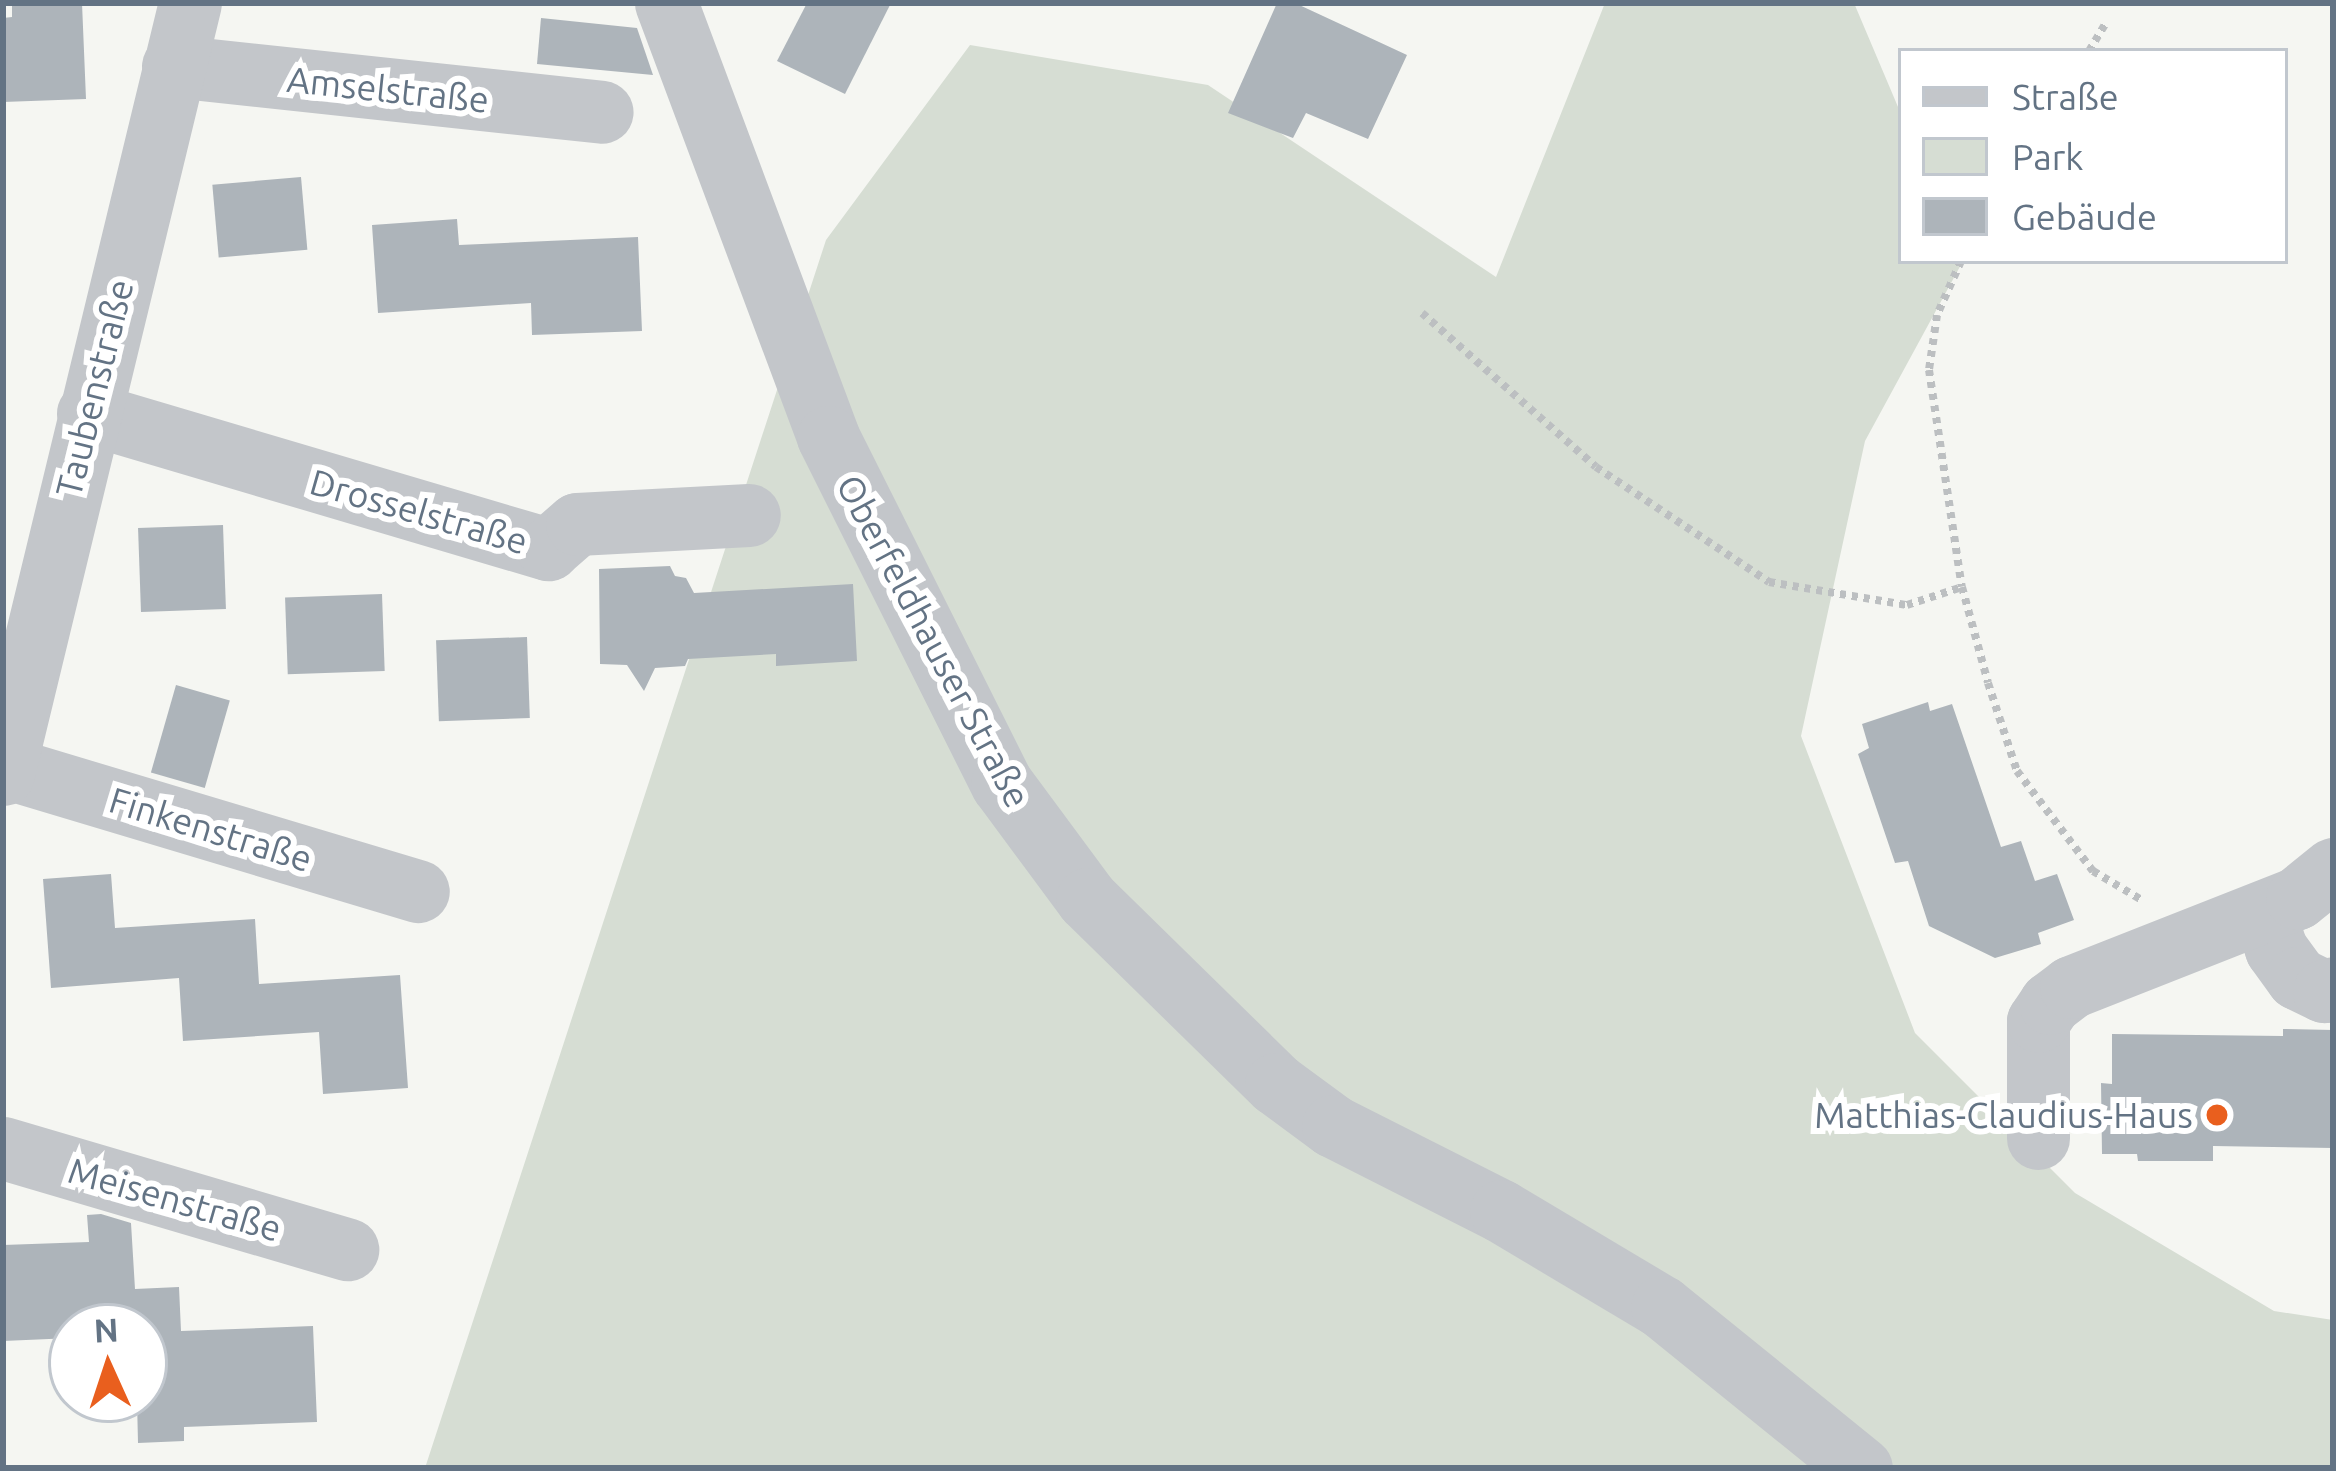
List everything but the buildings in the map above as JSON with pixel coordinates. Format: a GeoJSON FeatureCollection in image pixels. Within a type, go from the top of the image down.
{"type":"FeatureCollection","features":[{"type":"Feature","properties":{"kind":"street","name":"Taubenstraße"},"geometry":{"type":"LineString","coordinates":[[4,770],[190,3]]}},
{"type":"Feature","properties":{"kind":"street","name":"Oberfeldhauser Straße"},"geometry":{"type":"LineString","coordinates":[[665,3],[828,437],[982,748],[1088,899],[1276,1084],[1333,1126],[1501,1211],[1662,1306],[1861,1468]]}},
{"type":"Feature","properties":{"kind":"street","name":"Amselstraße"},"geometry":{"type":"LineString","coordinates":[[173,66],[602,112]]}},
{"type":"Feature","properties":{"kind":"street","name":"Drosselstraße"},"geometry":{"type":"LineString","coordinates":[[88,413],[548,549],[577,524],[749,515]]}},
{"type":"Feature","properties":{"kind":"street","name":"Finkenstraße"},"geometry":{"type":"LineString","coordinates":[[4,770],[418,891]]}},
{"type":"Feature","properties":{"kind":"street"},"geometry":{"type":"LineString","coordinates":[[2038,1138],[2038,1021],[2050,1003],[2071,987],[2297,898],[2333,869]]}},
{"type":"Feature","properties":{"kind":"street"},"geometry":{"type":"LineString","coordinates":[[2264,912],[2276,949],[2297,977],[2324,992],[2333,988]]}},
{"type":"Feature","properties":{"kind":"street","name":"Meisenstraße"},"geometry":{"type":"LineString","coordinates":[[3,1148],[347,1249]]}},
{"type":"Feature","properties":{"kind":"path"},"geometry":{"type":"LineString","coordinates":[[2091,48],[2107,21]]}},
{"type":"Feature","properties":{"kind":"path"},"geometry":{"type":"LineString","coordinates":[[1960,264],[1937,315],[1929,370],[1962,587],[2017,771],[2092,871],[2203,937]]}},
{"type":"Feature","properties":{"kind":"path"},"geometry":{"type":"LineString","coordinates":[[1422,313],[1596,467],[1769,582],[1907,605],[1962,587]]}},
{"type":"Feature","properties":{"kind":"green space"},"geometry":{"type":"Polygon","coordinates":[[[1605,3],[1854,3],[1898,107],[1898,264],[1961,264],[1865,441],[1801,736],[1915,1033],[2075,1193],[2274,1311],[2333,1320],[2333,1468],[425,1468],[826,240],[970,45],[1208,85],[1496,277],[1605,3]]]}},
{"type":"Feature","properties":{"kind":"place","name":"Matthias-Claudius-Haus"},"geometry":{"type":"Point","coordinates":[2217,1115]}}]}
